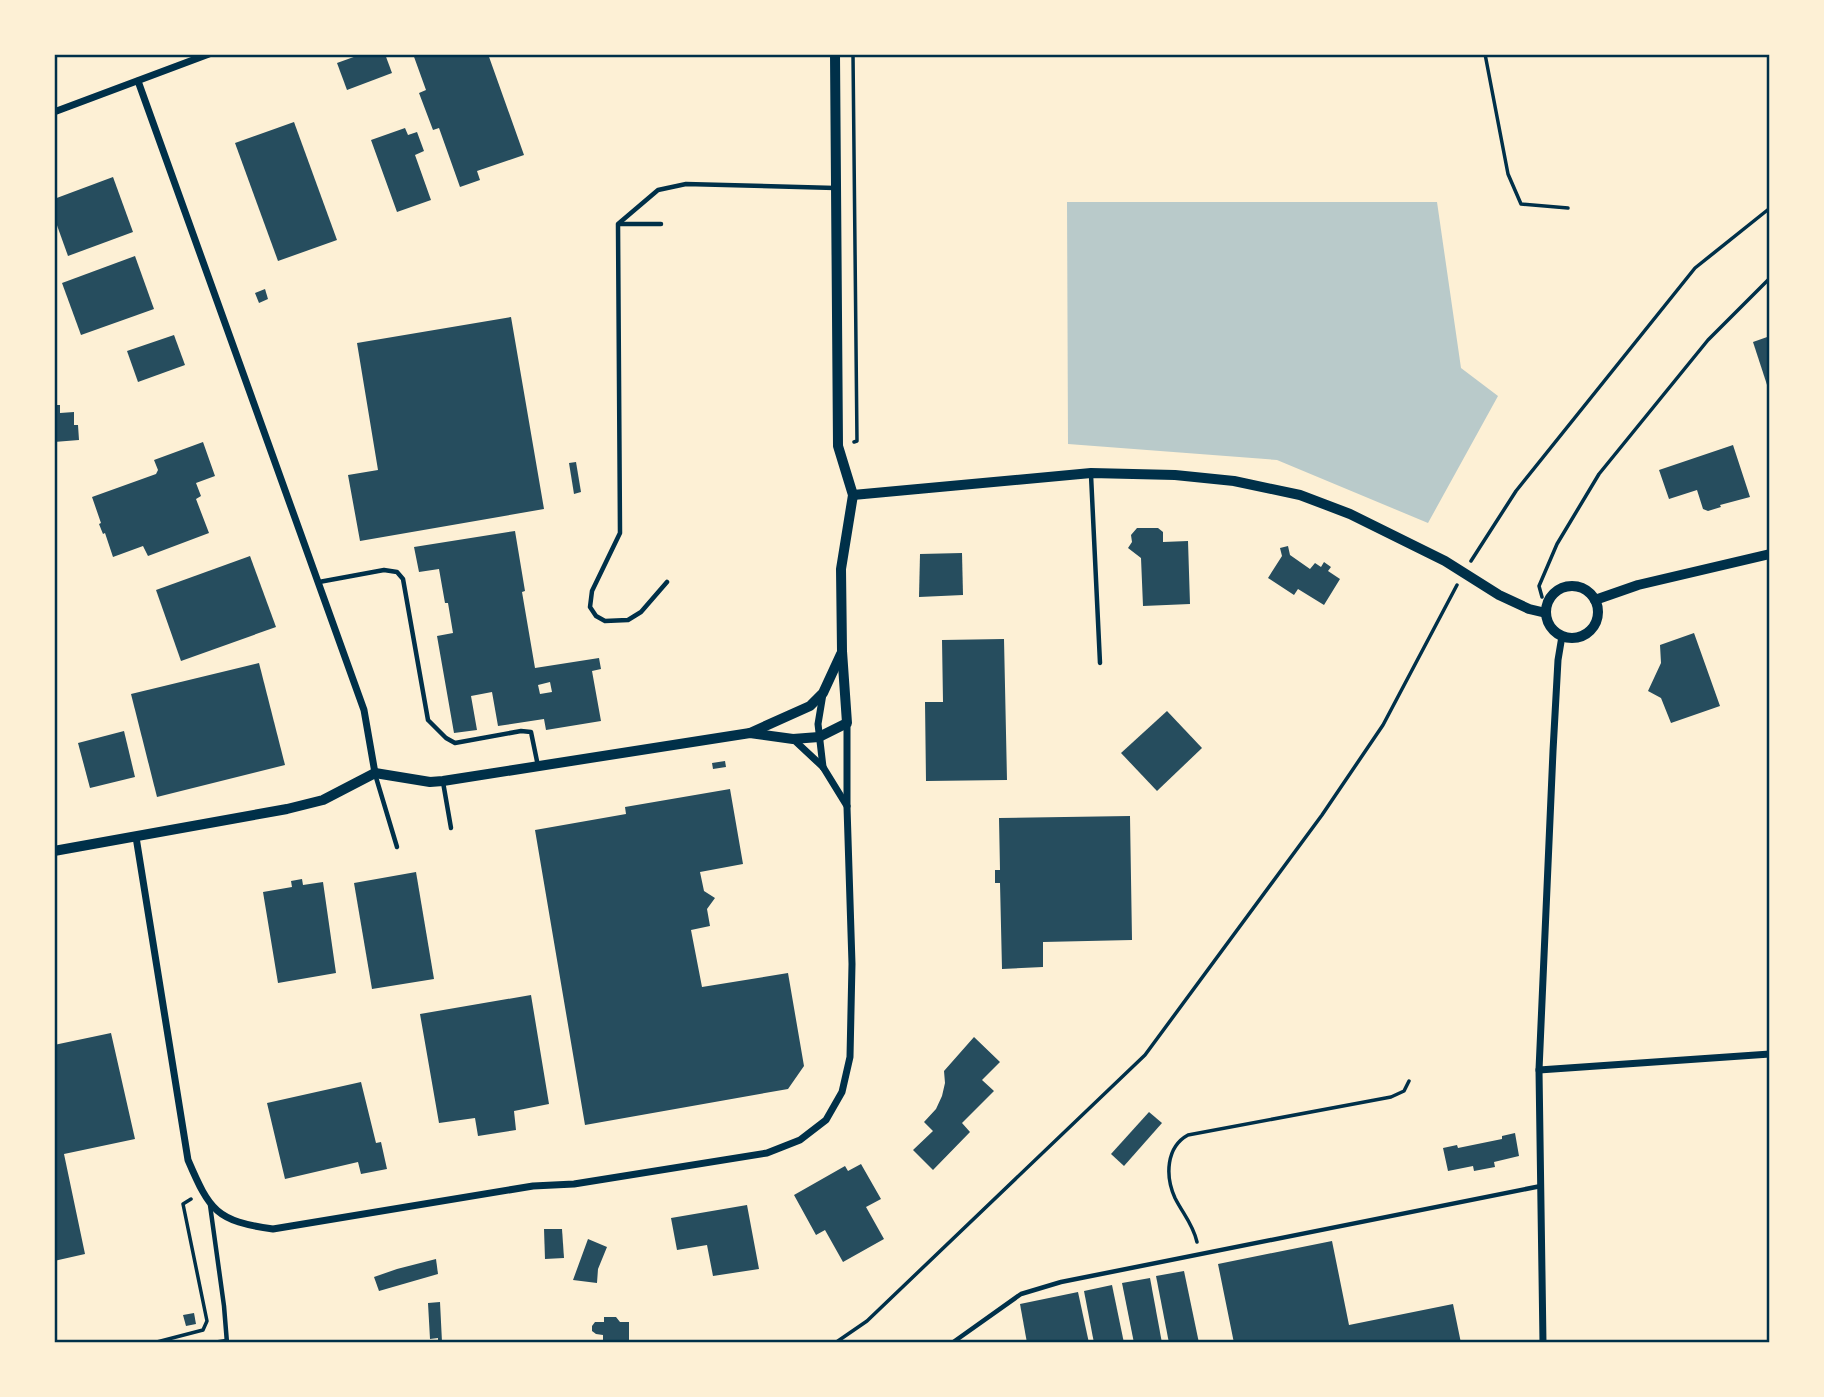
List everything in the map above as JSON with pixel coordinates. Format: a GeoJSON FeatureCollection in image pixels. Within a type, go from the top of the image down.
{"type":"FeatureCollection","features":[{"type":"Feature","properties":{"kind":"street"},"geometry":{"type":"LineString","coordinates":[[54,112],[209,54]]}},
{"type":"Feature","properties":{"kind":"street"},"geometry":{"type":"LineString","coordinates":[[135,837],[188,1160],[202,1193],[210,1204],[241,1224],[273,1229],[533,1186],[574,1184],[767,1153],[800,1140],[825,1120],[842,1092],[850,1057],[852,964],[841,569],[853,495],[838,446],[835,54]]}},
{"type":"Feature","properties":{"kind":"street"},"geometry":{"type":"LineString","coordinates":[[138,80],[364,710],[375,773]]}},
{"type":"Feature","properties":{"kind":"street"},"geometry":{"type":"LineString","coordinates":[[853,495],[1091,473],[1175,475],[1234,481],[1300,495],[1350,514],[1446,561],[1499,595],[1529,609],[1546,613]]}},
{"type":"Feature","properties":{"kind":"street"},"geometry":{"type":"LineString","coordinates":[[1595,600],[1638,586],[1770,554]]}},
{"type":"Feature","properties":{"kind":"street"},"geometry":{"type":"LineString","coordinates":[[1565,587],[1583,588],[1595,600],[1598,616],[1591,630],[1577,638],[1562,636],[1550,627],[1546,613],[1550,597],[1565,587]]}},
{"type":"Feature","properties":{"kind":"street"},"geometry":{"type":"LineString","coordinates":[[1543,1343],[1539,1070],[1553,751],[1558,660],[1562,636]]}},
{"type":"Feature","properties":{"kind":"street"},"geometry":{"type":"LineString","coordinates":[[822,767],[818,715],[823,693],[842,651]]}},
{"type":"Feature","properties":{"kind":"street"},"geometry":{"type":"LineString","coordinates":[[54,850],[287,809],[323,800],[375,773],[430,782],[443,781],[750,733],[810,706],[823,693]]}},
{"type":"Feature","properties":{"kind":"street"},"geometry":{"type":"LineString","coordinates":[[750,733],[793,739],[819,737],[847,723]]}},
{"type":"Feature","properties":{"kind":"street"},"geometry":{"type":"LineString","coordinates":[[793,739],[822,767],[847,807]]}},
{"type":"Feature","properties":{"kind":"street"},"geometry":{"type":"LineString","coordinates":[[1539,1070],[1770,1054]]}},
{"type":"Feature","properties":{"kind":"lane"},"geometry":{"type":"LineString","coordinates":[[618,224],[658,190],[686,184],[836,188]]}},
{"type":"Feature","properties":{"kind":"lane"},"geometry":{"type":"LineString","coordinates":[[618,224],[661,224]]}},
{"type":"Feature","properties":{"kind":"lane"},"geometry":{"type":"LineString","coordinates":[[618,224],[620,533],[592,591],[590,607],[596,616],[605,621],[628,620],[641,612],[667,582]]}},
{"type":"Feature","properties":{"kind":"lane"},"geometry":{"type":"LineString","coordinates":[[1091,473],[1100,663]]}},
{"type":"Feature","properties":{"kind":"lane"},"geometry":{"type":"LineString","coordinates":[[318,582],[383,570],[397,572],[403,579],[428,720],[455,743],[521,731],[531,732],[538,767]]}},
{"type":"Feature","properties":{"kind":"lane"},"geometry":{"type":"LineString","coordinates":[[375,773],[397,847]]}},
{"type":"Feature","properties":{"kind":"lane"},"geometry":{"type":"LineString","coordinates":[[443,781],[451,828]]}},
{"type":"Feature","properties":{"kind":"lane"},"geometry":{"type":"LineString","coordinates":[[952,1343],[1021,1294],[1061,1282],[1541,1186]]}},
{"type":"Feature","properties":{"kind":"lane"},"geometry":{"type":"LineString","coordinates":[[210,1204],[224,1306],[226,1342],[213,1343]]}},
{"type":"Feature","properties":{"kind":"path"},"geometry":{"type":"LineString","coordinates":[[838,446],[857,441],[853,54]]}},
{"type":"Feature","properties":{"kind":"path"},"geometry":{"type":"LineString","coordinates":[[1485,54],[1508,174],[1521,204],[1568,208]]}},
{"type":"Feature","properties":{"kind":"path"},"geometry":{"type":"LineString","coordinates":[[1469,564],[1516,491],[1695,268],[1770,208]]}},
{"type":"Feature","properties":{"kind":"path"},"geometry":{"type":"LineString","coordinates":[[1546,613],[1539,586],[1557,544],[1599,474],[1708,340],[1770,278]]}},
{"type":"Feature","properties":{"kind":"path"},"geometry":{"type":"LineString","coordinates":[[835,1343],[867,1321],[1145,1055],[1322,815],[1383,725],[1463,574]]}},
{"type":"Feature","properties":{"kind":"path"},"geometry":{"type":"LineString","coordinates":[[1199,1254],[1194,1228],[1176,1199],[1169,1180],[1170,1157],[1177,1141],[1188,1135],[1391,1097],[1404,1091],[1409,1080]]}},
{"type":"Feature","properties":{"kind":"path"},"geometry":{"type":"LineString","coordinates":[[153,1343],[203,1329],[206,1321],[184,1204],[202,1193]]}},
{"type":"Feature","properties":{"kind":"shaded area"},"geometry":{"type":"Polygon","coordinates":[[[1067,202],[1437,202],[1461,368],[1498,396],[1428,523],[1277,460],[1068,444],[1067,202]]]}},
{"type":"Feature","properties":{"kind":"building"},"geometry":{"type":"Polygon","coordinates":[[[362,54],[385,54],[392,73],[347,90],[337,63],[362,54]]]}},
{"type":"Feature","properties":{"kind":"building"},"geometry":{"type":"Polygon","coordinates":[[[413,54],[488,54],[524,155],[477,171],[480,180],[460,187],[439,128],[433,130],[419,93],[426,90],[413,54]]]}},
{"type":"Feature","properties":{"kind":"building"},"geometry":{"type":"Polygon","coordinates":[[[294,122],[337,240],[278,261],[235,143],[294,122]]]}},
{"type":"Feature","properties":{"kind":"building"},"geometry":{"type":"Polygon","coordinates":[[[405,128],[408,135],[417,132],[424,151],[415,155],[431,200],[397,212],[371,140],[405,128]]]}},
{"type":"Feature","properties":{"kind":"building"},"geometry":{"type":"Polygon","coordinates":[[[113,177],[133,232],[68,256],[54,217],[54,199],[113,177]]]}},
{"type":"Feature","properties":{"kind":"building"},"geometry":{"type":"Polygon","coordinates":[[[135,256],[154,309],[81,335],[62,283],[135,256]]]}},
{"type":"Feature","properties":{"kind":"building"},"geometry":{"type":"Polygon","coordinates":[[[265,289],[268,299],[259,303],[255,293],[265,289]]]}},
{"type":"Feature","properties":{"kind":"building"},"geometry":{"type":"Polygon","coordinates":[[[511,317],[544,509],[360,541],[348,475],[378,470],[357,343],[511,317]]]}},
{"type":"Feature","properties":{"kind":"building"},"geometry":{"type":"Polygon","coordinates":[[[174,335],[185,365],[138,382],[127,351],[174,335]]]}},
{"type":"Feature","properties":{"kind":"building"},"geometry":{"type":"Polygon","coordinates":[[[1770,336],[1770,391],[1769,391],[1753,342],[1770,336]]]}},
{"type":"Feature","properties":{"kind":"building"},"geometry":{"type":"Polygon","coordinates":[[[54,405],[60,405],[60,413],[74,412],[74,425],[78,425],[79,440],[54,442],[54,405]]]}},
{"type":"Feature","properties":{"kind":"building"},"geometry":{"type":"Polygon","coordinates":[[[203,442],[215,476],[196,483],[201,496],[196,499],[209,533],[148,556],[143,546],[113,557],[99,524],[101,523],[92,497],[156,474],[158,470],[154,460],[203,442]]]}},
{"type":"Feature","properties":{"kind":"building"},"geometry":{"type":"Polygon","coordinates":[[[1733,445],[1750,497],[1708,511],[1703,509],[1697,490],[1669,499],[1659,470],[1733,445]]]}},
{"type":"Feature","properties":{"kind":"building"},"geometry":{"type":"Polygon","coordinates":[[[576,462],[581,492],[574,494],[569,463],[576,462]]]}},
{"type":"Feature","properties":{"kind":"building"},"geometry":{"type":"Polygon","coordinates":[[[1137,528],[1158,528],[1163,532],[1163,542],[1188,541],[1190,604],[1143,606],[1141,558],[1128,548],[1132,542],[1131,535],[1137,528]]]}},
{"type":"Feature","properties":{"kind":"building"},"geometry":{"type":"Polygon","coordinates":[[[515,531],[535,668],[599,658],[601,669],[592,671],[601,721],[546,730],[544,719],[498,726],[492,692],[471,696],[477,730],[454,733],[437,636],[453,633],[448,603],[445,603],[439,569],[419,572],[414,547],[515,531]],[[550,682],[538,685],[540,694],[552,692],[550,682]]]}},
{"type":"Feature","properties":{"kind":"building"},"geometry":{"type":"Polygon","coordinates":[[[1288,546],[1290,555],[1310,569],[1315,563],[1321,567],[1324,562],[1331,567],[1328,571],[1340,579],[1324,605],[1298,589],[1294,595],[1268,578],[1282,556],[1280,548],[1288,546]]]}},
{"type":"Feature","properties":{"kind":"building"},"geometry":{"type":"Polygon","coordinates":[[[962,553],[963,595],[919,597],[920,554],[962,553]]]}},
{"type":"Feature","properties":{"kind":"building"},"geometry":{"type":"Polygon","coordinates":[[[250,556],[276,627],[181,661],[156,590],[250,556]]]}},
{"type":"Feature","properties":{"kind":"building"},"geometry":{"type":"Polygon","coordinates":[[[1694,633],[1720,706],[1671,723],[1661,698],[1648,691],[1661,663],[1660,645],[1694,633]]]}},
{"type":"Feature","properties":{"kind":"building"},"geometry":{"type":"Polygon","coordinates":[[[1004,639],[1007,780],[926,781],[925,702],[943,702],[942,640],[1004,639]]]}},
{"type":"Feature","properties":{"kind":"building"},"geometry":{"type":"Polygon","coordinates":[[[259,663],[285,765],[157,797],[131,694],[259,663]]]}},
{"type":"Feature","properties":{"kind":"building"},"geometry":{"type":"Polygon","coordinates":[[[1167,711],[1202,748],[1157,791],[1121,753],[1167,711]]]}},
{"type":"Feature","properties":{"kind":"building"},"geometry":{"type":"Polygon","coordinates":[[[124,731],[135,777],[90,788],[78,743],[124,731]]]}},
{"type":"Feature","properties":{"kind":"building"},"geometry":{"type":"Polygon","coordinates":[[[725,761],[726,767],[713,769],[712,763],[725,761]]]}},
{"type":"Feature","properties":{"kind":"building"},"geometry":{"type":"Polygon","coordinates":[[[730,789],[743,864],[700,872],[704,891],[715,898],[707,909],[710,926],[691,930],[702,987],[788,973],[804,1066],[788,1089],[585,1125],[535,830],[626,814],[625,807],[730,789]]]}},
{"type":"Feature","properties":{"kind":"building"},"geometry":{"type":"Polygon","coordinates":[[[1130,816],[1132,940],[1043,942],[1043,967],[1002,969],[1000,883],[995,883],[995,870],[1000,870],[999,818],[1130,816]]]}},
{"type":"Feature","properties":{"kind":"building"},"geometry":{"type":"Polygon","coordinates":[[[416,872],[434,979],[372,989],[354,883],[416,872]]]}},
{"type":"Feature","properties":{"kind":"building"},"geometry":{"type":"Polygon","coordinates":[[[302,879],[303,885],[323,882],[336,973],[278,983],[263,892],[292,887],[291,881],[302,879]]]}},
{"type":"Feature","properties":{"kind":"building"},"geometry":{"type":"Polygon","coordinates":[[[531,995],[549,1104],[514,1111],[516,1130],[478,1136],[475,1118],[439,1123],[420,1014],[531,995]]]}},
{"type":"Feature","properties":{"kind":"building"},"geometry":{"type":"Polygon","coordinates":[[[111,1033],[135,1139],[64,1154],[85,1254],[54,1261],[54,1045],[111,1033]]]}},
{"type":"Feature","properties":{"kind":"building"},"geometry":{"type":"Polygon","coordinates":[[[974,1037],[1000,1062],[982,1080],[994,1091],[962,1123],[970,1132],[933,1170],[913,1150],[933,1131],[924,1122],[936,1109],[942,1096],[944,1071],[974,1037]]]}},
{"type":"Feature","properties":{"kind":"building"},"geometry":{"type":"Polygon","coordinates":[[[361,1082],[376,1143],[381,1142],[387,1169],[361,1174],[358,1162],[285,1179],[267,1103],[361,1082]]]}},
{"type":"Feature","properties":{"kind":"building"},"geometry":{"type":"Polygon","coordinates":[[[1149,1112],[1162,1123],[1124,1166],[1111,1154],[1149,1112]]]}},
{"type":"Feature","properties":{"kind":"building"},"geometry":{"type":"Polygon","coordinates":[[[1515,1133],[1519,1156],[1494,1162],[1495,1167],[1474,1171],[1473,1166],[1448,1171],[1443,1148],[1457,1145],[1458,1148],[1502,1139],[1502,1136],[1515,1133]]]}},
{"type":"Feature","properties":{"kind":"building"},"geometry":{"type":"Polygon","coordinates":[[[861,1164],[881,1199],[866,1207],[884,1239],[843,1262],[825,1230],[816,1235],[794,1195],[845,1166],[848,1171],[861,1164]]]}},
{"type":"Feature","properties":{"kind":"building"},"geometry":{"type":"Polygon","coordinates":[[[747,1205],[759,1269],[713,1276],[707,1245],[677,1250],[671,1218],[747,1205]]]}},
{"type":"Feature","properties":{"kind":"building"},"geometry":{"type":"Polygon","coordinates":[[[544,1229],[562,1229],[564,1258],[545,1259],[544,1229]]]}},
{"type":"Feature","properties":{"kind":"building"},"geometry":{"type":"Polygon","coordinates":[[[588,1239],[607,1247],[598,1269],[597,1283],[573,1280],[588,1239]]]}},
{"type":"Feature","properties":{"kind":"building"},"geometry":{"type":"Polygon","coordinates":[[[1332,1241],[1349,1325],[1453,1304],[1461,1343],[1234,1343],[1218,1264],[1332,1241]]]}},
{"type":"Feature","properties":{"kind":"building"},"geometry":{"type":"Polygon","coordinates":[[[436,1259],[438,1274],[379,1291],[374,1277],[436,1259]]]}},
{"type":"Feature","properties":{"kind":"building"},"geometry":{"type":"Polygon","coordinates":[[[1184,1271],[1199,1343],[1169,1343],[1156,1276],[1184,1271]]]}},
{"type":"Feature","properties":{"kind":"building"},"geometry":{"type":"Polygon","coordinates":[[[1150,1278],[1162,1343],[1134,1343],[1122,1283],[1150,1278]]]}},
{"type":"Feature","properties":{"kind":"building"},"geometry":{"type":"Polygon","coordinates":[[[1112,1285],[1124,1343],[1094,1343],[1084,1291],[1112,1285]]]}},
{"type":"Feature","properties":{"kind":"building"},"geometry":{"type":"Polygon","coordinates":[[[1078,1292],[1089,1343],[1027,1343],[1020,1304],[1078,1292]]]}},
{"type":"Feature","properties":{"kind":"building"},"geometry":{"type":"Polygon","coordinates":[[[440,1302],[442,1342],[438,1343],[438,1338],[430,1339],[428,1303],[440,1302]]]}},
{"type":"Feature","properties":{"kind":"building"},"geometry":{"type":"Polygon","coordinates":[[[194,1313],[196,1324],[186,1326],[183,1315],[194,1313]]]}},
{"type":"Feature","properties":{"kind":"building"},"geometry":{"type":"Polygon","coordinates":[[[604,1317],[616,1317],[620,1322],[629,1322],[629,1343],[603,1343],[603,1335],[592,1331],[592,1326],[595,1322],[604,1322],[604,1317]]]}}]}
